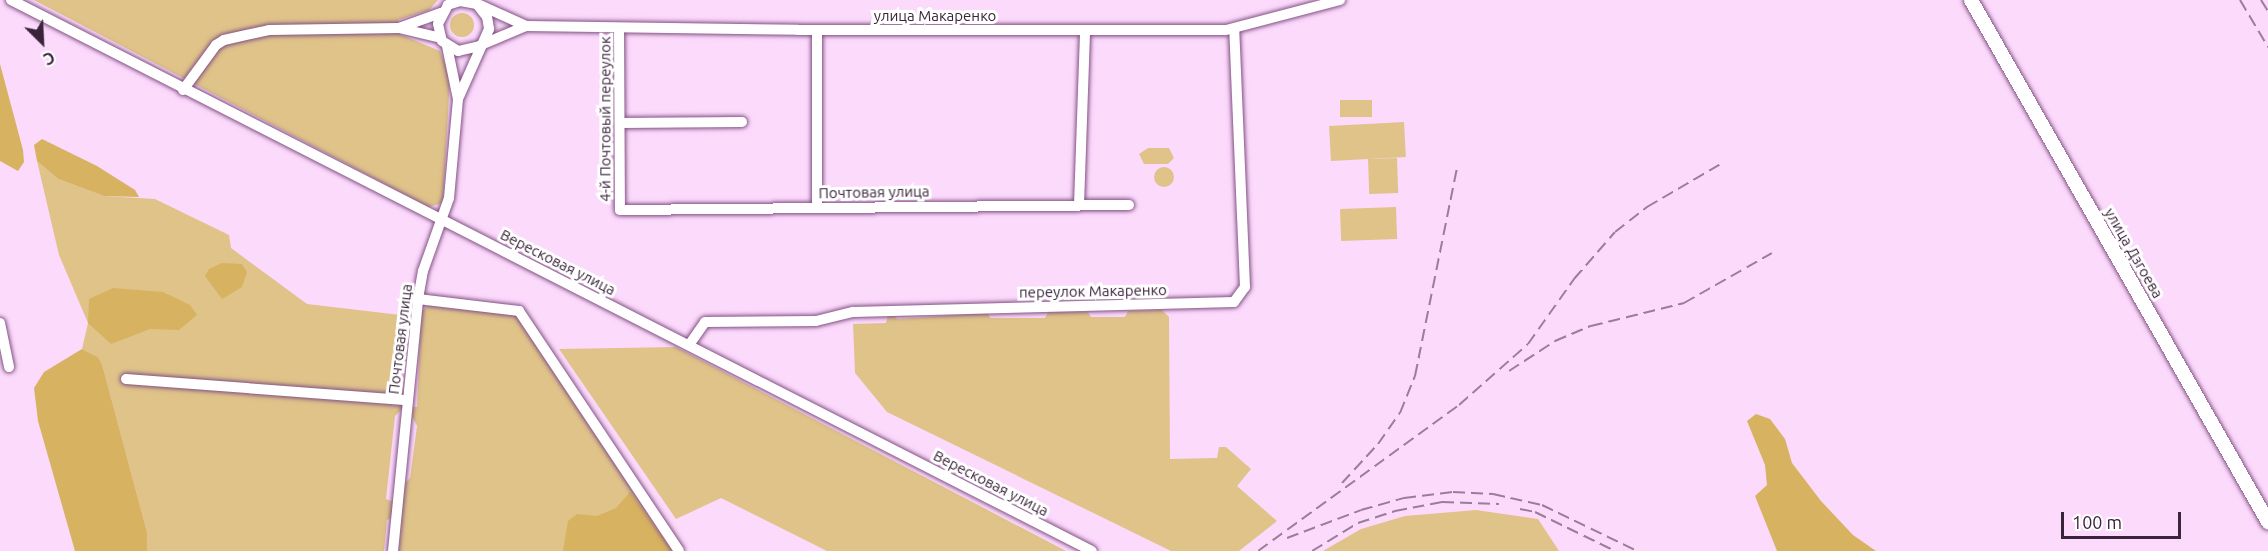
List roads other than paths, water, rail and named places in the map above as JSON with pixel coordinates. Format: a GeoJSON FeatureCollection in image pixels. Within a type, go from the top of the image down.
{"type":"FeatureCollection","features":[{"type":"Feature","properties":{"kind":"main road","name":"улица Дзгоева"},"geometry":{"type":"LineString","coordinates":[[1971,0],[2268,522]]}},
{"type":"Feature","properties":{"kind":"street","name":"Вересковая улица"},"geometry":{"type":"LineString","coordinates":[[11,0],[183,90],[1092,551]]}},
{"type":"Feature","properties":{"kind":"street","name":"улица Макаренко"},"geometry":{"type":"LineString","coordinates":[[476,2],[526,26],[1085,31],[1234,29],[1340,0]]}},
{"type":"Feature","properties":{"kind":"street"},"geometry":{"type":"LineString","coordinates":[[183,90],[216,45],[224,40],[269,30],[399,28],[444,42],[463,52],[480,46],[488,34],[489,21],[476,2],[456,1],[399,28]]}},
{"type":"Feature","properties":{"kind":"street"},"geometry":{"type":"LineString","coordinates":[[443,8],[444,42]]}},
{"type":"Feature","properties":{"kind":"street","name":"улица Макаренко"},"geometry":{"type":"LineString","coordinates":[[480,46],[526,26]]}},
{"type":"Feature","properties":{"kind":"street","name":"4-й Почтовый переулок"},"geometry":{"type":"LineString","coordinates":[[620,28],[620,210]]}},
{"type":"Feature","properties":{"kind":"street","name":"переулок Макаренко"},"geometry":{"type":"LineString","coordinates":[[688,345],[705,322],[816,321],[853,312],[1233,302],[1245,287],[1234,29]]}},
{"type":"Feature","properties":{"kind":"street"},"geometry":{"type":"LineString","coordinates":[[817,30],[817,208]]}},
{"type":"Feature","properties":{"kind":"street"},"geometry":{"type":"LineString","coordinates":[[1079,205],[1085,31]]}},
{"type":"Feature","properties":{"kind":"street","name":"Почтовая улица"},"geometry":{"type":"LineString","coordinates":[[444,42],[459,99]]}},
{"type":"Feature","properties":{"kind":"street","name":"Почтовая улица"},"geometry":{"type":"LineString","coordinates":[[393,551],[418,299],[423,271],[444,222],[459,99],[480,46]]}},
{"type":"Feature","properties":{"kind":"street"},"geometry":{"type":"LineString","coordinates":[[620,123],[742,122]]}},
{"type":"Feature","properties":{"kind":"street","name":"Почтовая улица"},"geometry":{"type":"LineString","coordinates":[[620,210],[1129,205]]}},
{"type":"Feature","properties":{"kind":"street"},"geometry":{"type":"LineString","coordinates":[[418,299],[519,311],[679,551]]}},
{"type":"Feature","properties":{"kind":"street"},"geometry":{"type":"LineString","coordinates":[[0,323],[9,367]]}},
{"type":"Feature","properties":{"kind":"street"},"geometry":{"type":"LineString","coordinates":[[126,379],[407,400]]}},
{"type":"Feature","properties":{"kind":"railway"},"geometry":{"type":"LineString","coordinates":[[2240,0],[2268,47]]}},
{"type":"Feature","properties":{"kind":"railway"},"geometry":{"type":"LineString","coordinates":[[2261,0],[2268,11]]}},
{"type":"Feature","properties":{"kind":"railway"},"geometry":{"type":"LineString","coordinates":[[1258,551],[1459,405],[1528,344],[1574,279],[1615,232],[1647,207],[1724,162]]}},
{"type":"Feature","properties":{"kind":"railway"},"geometry":{"type":"LineString","coordinates":[[1342,483],[1378,444],[1400,413],[1415,376],[1457,168]]}},
{"type":"Feature","properties":{"kind":"railway"},"geometry":{"type":"LineString","coordinates":[[1509,371],[1555,341],[1591,326],[1684,303],[1772,253]]}},
{"type":"Feature","properties":{"kind":"railway"},"geometry":{"type":"LineString","coordinates":[[1287,538],[1361,510],[1404,498],[1453,492],[1493,494],[1542,505],[1637,551]]}},
{"type":"Feature","properties":{"kind":"railway"},"geometry":{"type":"LineString","coordinates":[[1312,551],[1358,523],[1395,511],[1442,502],[1499,504]]}},
{"type":"Feature","properties":{"kind":"railway"},"geometry":{"type":"LineString","coordinates":[[1520,509],[1535,512],[1615,551]]}}]}
